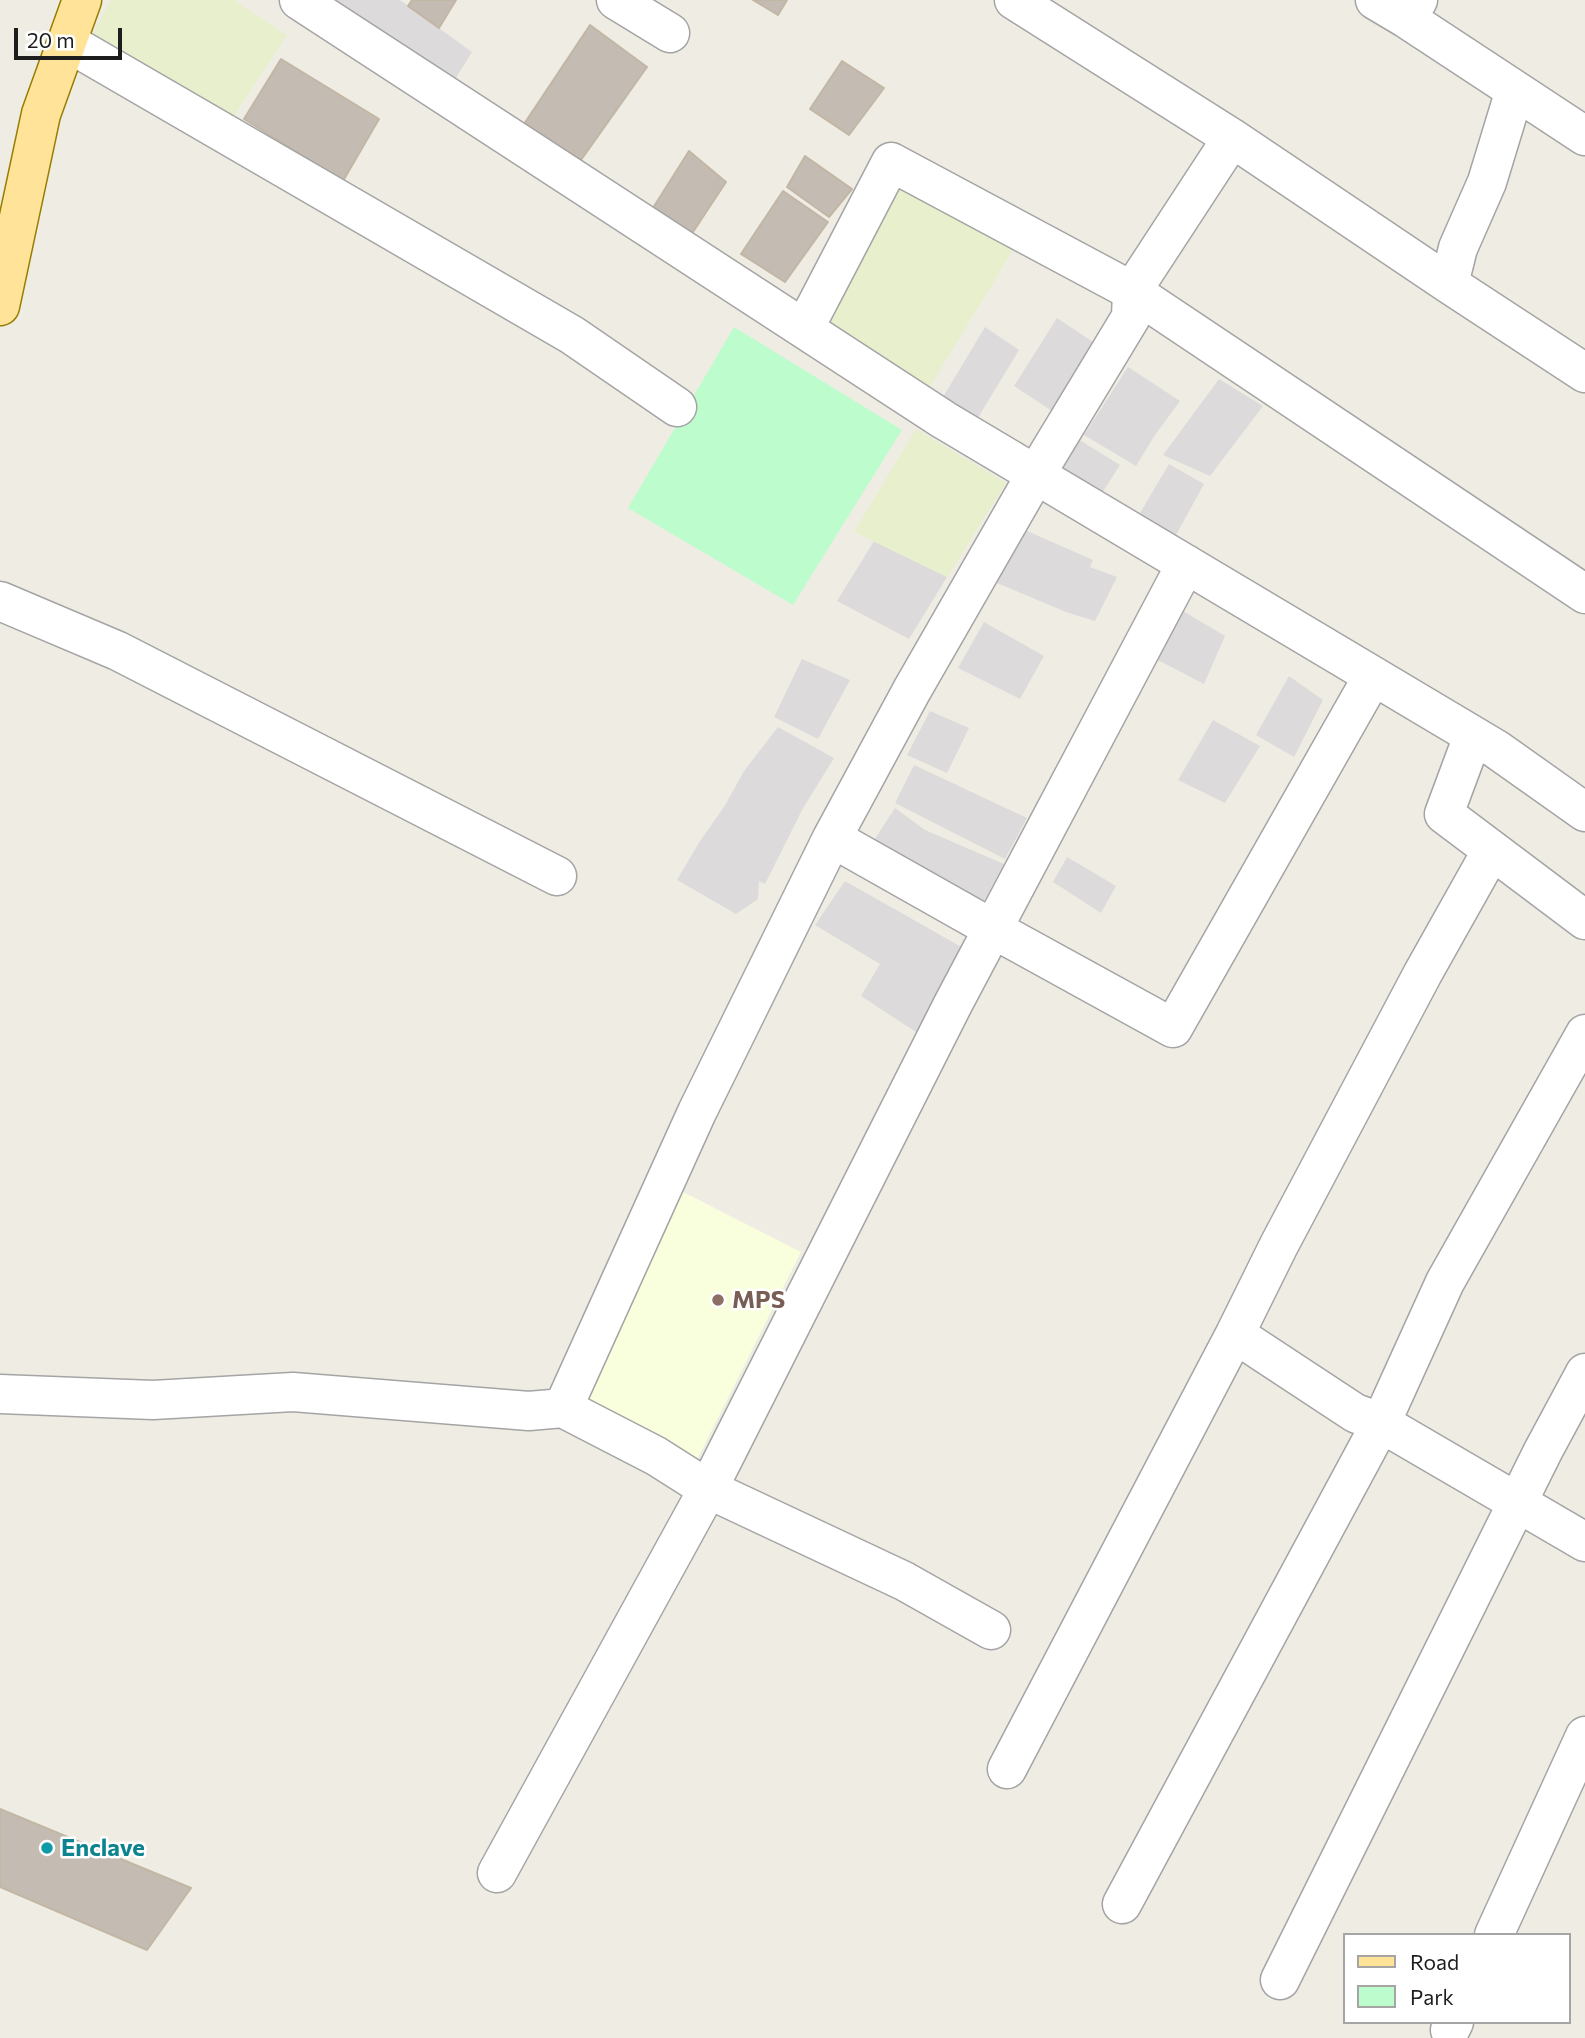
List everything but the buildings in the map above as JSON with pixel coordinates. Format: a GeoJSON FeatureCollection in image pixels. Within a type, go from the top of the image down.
{"type":"FeatureCollection","features":[{"type":"Feature","properties":{"kind":"main road"},"geometry":{"type":"LineString","coordinates":[[0,306],[41,114],[82,0]]}},
{"type":"Feature","properties":{"kind":"street"},"geometry":{"type":"LineString","coordinates":[[299,0],[944,420],[1496,749],[1585,812]]}},
{"type":"Feature","properties":{"kind":"street"},"geometry":{"type":"LineString","coordinates":[[616,0],[670,33]]}},
{"type":"Feature","properties":{"kind":"street"},"geometry":{"type":"LineString","coordinates":[[1014,0],[1232,138],[1585,373]]}},
{"type":"Feature","properties":{"kind":"street"},"geometry":{"type":"LineString","coordinates":[[1400,6],[1515,90],[1585,136]]}},
{"type":"Feature","properties":{"kind":"street"},"geometry":{"type":"LineString","coordinates":[[67,42],[572,335],[677,407]]}},
{"type":"Feature","properties":{"kind":"street"},"geometry":{"type":"LineString","coordinates":[[1449,284],[1458,248],[1487,182],[1515,90]]}},
{"type":"Feature","properties":{"kind":"street"},"geometry":{"type":"LineString","coordinates":[[563,1408],[697,1112],[832,838],[912,690],[1036,474],[1131,317],[1132,291],[1232,138]]}},
{"type":"Feature","properties":{"kind":"street"},"geometry":{"type":"LineString","coordinates":[[804,329],[891,162],[1132,291],[1585,594]]}},
{"type":"Feature","properties":{"kind":"street"},"geometry":{"type":"LineString","coordinates":[[497,1873],[708,1489],[993,929],[1186,564]]}},
{"type":"Feature","properties":{"kind":"street"},"geometry":{"type":"LineString","coordinates":[[0,601],[118,650],[557,876]]}},
{"type":"Feature","properties":{"kind":"street"},"geometry":{"type":"LineString","coordinates":[[832,838],[1173,1028],[1373,676]]}},
{"type":"Feature","properties":{"kind":"street"},"geometry":{"type":"LineString","coordinates":[[1473,736],[1444,814],[1585,920]]}},
{"type":"Feature","properties":{"kind":"street"},"geometry":{"type":"LineString","coordinates":[[1007,1769],[1236,1334],[1286,1232],[1423,973],[1492,850]]}},
{"type":"Feature","properties":{"kind":"street"},"geometry":{"type":"LineString","coordinates":[[1122,1904],[1381,1423],[1445,1282],[1585,1034]]}},
{"type":"Feature","properties":{"kind":"street"},"geometry":{"type":"LineString","coordinates":[[1236,1334],[1355,1413],[1381,1423],[1585,1542]]}},
{"type":"Feature","properties":{"kind":"street"},"geometry":{"type":"LineString","coordinates":[[1280,1980],[1543,1451],[1585,1373]]}},
{"type":"Feature","properties":{"kind":"street"},"geometry":{"type":"LineString","coordinates":[[0,1394],[153,1400],[293,1392],[528,1411],[563,1408],[656,1456],[708,1489],[904,1581],[991,1630]]}},
{"type":"Feature","properties":{"kind":"street"},"geometry":{"type":"LineString","coordinates":[[1495,1933],[1585,1736]]}},
{"type":"Feature","properties":{"kind":"shaded area"},"geometry":{"type":"Polygon","coordinates":[[[111,0],[234,0],[287,35],[230,122],[92,35],[111,0]]]}},
{"type":"Feature","properties":{"kind":"shaded area"},"geometry":{"type":"Polygon","coordinates":[[[317,0],[400,0],[472,52],[449,89],[317,0]]]}},
{"type":"Feature","properties":{"kind":"shaded area"},"geometry":{"type":"Polygon","coordinates":[[[903,182],[1013,250],[926,393],[817,326],[903,182]]]}},
{"type":"Feature","properties":{"kind":"shaded area"},"geometry":{"type":"Polygon","coordinates":[[[1057,318],[1102,348],[1058,415],[1014,386],[1057,318]]]}},
{"type":"Feature","properties":{"kind":"shaded area"},"geometry":{"type":"Polygon","coordinates":[[[985,327],[1019,350],[976,421],[940,402],[985,327]]]}},
{"type":"Feature","properties":{"kind":"shaded area"},"geometry":{"type":"Polygon","coordinates":[[[1128,367],[1180,401],[1136,466],[1084,435],[1128,367]]]}},
{"type":"Feature","properties":{"kind":"shaded area"},"geometry":{"type":"Polygon","coordinates":[[[1219,379],[1263,406],[1210,476],[1163,455],[1219,379]]]}},
{"type":"Feature","properties":{"kind":"shaded area"},"geometry":{"type":"Polygon","coordinates":[[[916,429],[1006,483],[947,577],[854,532],[916,429]]]}},
{"type":"Feature","properties":{"kind":"shaded area"},"geometry":{"type":"Polygon","coordinates":[[[1078,439],[1120,465],[1100,496],[1060,471],[1078,439]]]}},
{"type":"Feature","properties":{"kind":"shaded area"},"geometry":{"type":"Polygon","coordinates":[[[1169,464],[1204,484],[1176,535],[1140,513],[1169,464]]]}},
{"type":"Feature","properties":{"kind":"shaded area"},"geometry":{"type":"Polygon","coordinates":[[[1025,530],[1093,560],[1090,567],[1117,577],[1095,621],[997,583],[1025,530]]]}},
{"type":"Feature","properties":{"kind":"shaded area"},"geometry":{"type":"Polygon","coordinates":[[[874,541],[947,577],[909,639],[837,601],[874,541]]]}},
{"type":"Feature","properties":{"kind":"shaded area"},"geometry":{"type":"Polygon","coordinates":[[[1183,611],[1225,636],[1204,684],[1156,659],[1183,611]]]}},
{"type":"Feature","properties":{"kind":"shaded area"},"geometry":{"type":"Polygon","coordinates":[[[984,622],[1044,656],[1020,699],[958,668],[984,622]]]}},
{"type":"Feature","properties":{"kind":"shaded area"},"geometry":{"type":"Polygon","coordinates":[[[802,659],[850,680],[818,739],[774,717],[802,659]]]}},
{"type":"Feature","properties":{"kind":"shaded area"},"geometry":{"type":"Polygon","coordinates":[[[1289,676],[1323,700],[1294,757],[1256,735],[1289,676]]]}},
{"type":"Feature","properties":{"kind":"shaded area"},"geometry":{"type":"Polygon","coordinates":[[[930,711],[969,728],[947,773],[907,755],[930,711]]]}},
{"type":"Feature","properties":{"kind":"shaded area"},"geometry":{"type":"Polygon","coordinates":[[[1213,720],[1260,746],[1225,803],[1178,780],[1213,720]]]}},
{"type":"Feature","properties":{"kind":"shaded area"},"geometry":{"type":"Polygon","coordinates":[[[778,727],[834,758],[802,810],[765,884],[759,881],[758,899],[736,914],[677,880],[744,771],[778,727]]]}},
{"type":"Feature","properties":{"kind":"shaded area"},"geometry":{"type":"Polygon","coordinates":[[[914,765],[1027,818],[1005,859],[895,803],[914,765]]]}},
{"type":"Feature","properties":{"kind":"shaded area"},"geometry":{"type":"Polygon","coordinates":[[[895,808],[925,830],[1004,864],[982,904],[869,848],[895,808]]]}},
{"type":"Feature","properties":{"kind":"shaded area"},"geometry":{"type":"Polygon","coordinates":[[[1067,857],[1116,886],[1101,913],[1053,882],[1067,857]]]}},
{"type":"Feature","properties":{"kind":"shaded area"},"geometry":{"type":"Polygon","coordinates":[[[845,881],[965,949],[922,1036],[861,996],[880,964],[815,925],[845,881]]]}},
{"type":"Feature","properties":{"kind":"shaded area"},"geometry":{"type":"Polygon","coordinates":[[[681,1191],[801,1252],[695,1464],[572,1393],[681,1191]]]}},
{"type":"Feature","properties":{"kind":"green space"},"geometry":{"type":"Polygon","coordinates":[[[734,327],[902,430],[793,605],[628,508],[734,327]]]}},
{"type":"Feature","properties":{"kind":"place","name":"MPS"},"geometry":{"type":"Point","coordinates":[718,1300]}},
{"type":"Feature","properties":{"kind":"place","name":"Enclave"},"geometry":{"type":"Point","coordinates":[47,1848]}}]}
